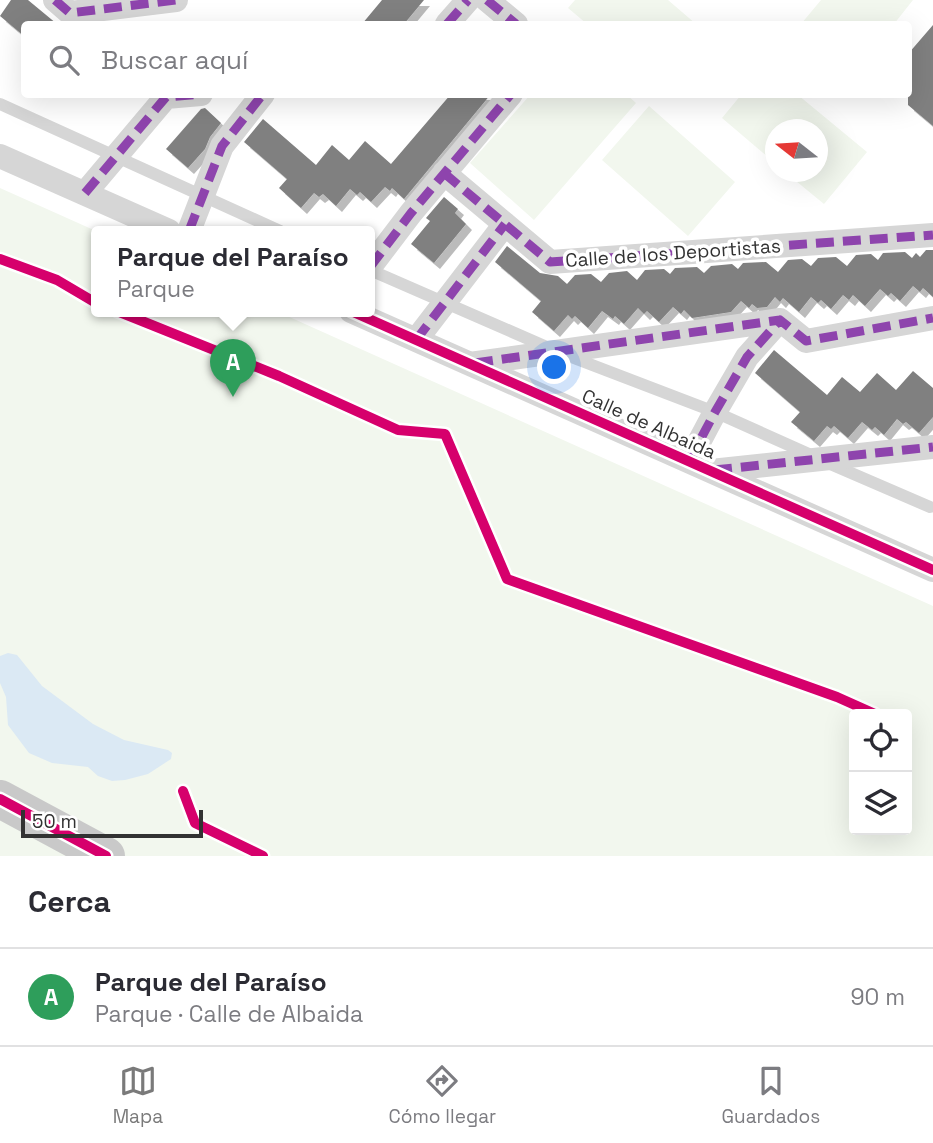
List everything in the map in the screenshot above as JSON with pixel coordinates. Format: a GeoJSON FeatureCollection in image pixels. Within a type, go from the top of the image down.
{"type":"FeatureCollection","features":[{"type":"Feature","properties":{"kind":"main road"},"geometry":{"type":"LineString","coordinates":[[0,799],[106,856]]}},
{"type":"Feature","properties":{"kind":"street"},"geometry":{"type":"LineString","coordinates":[[55,0],[70,13],[176,0]]}},
{"type":"Feature","properties":{"kind":"street"},"geometry":{"type":"LineString","coordinates":[[450,21],[468,0]]}},
{"type":"Feature","properties":{"kind":"street"},"geometry":{"type":"LineString","coordinates":[[487,0],[512,21]]}},
{"type":"Feature","properties":{"kind":"street"},"geometry":{"type":"LineString","coordinates":[[85,193],[165,98]]}},
{"type":"Feature","properties":{"kind":"street"},"geometry":{"type":"LineString","coordinates":[[191,226],[222,146],[260,98]]}},
{"type":"Feature","properties":{"kind":"street"},"geometry":{"type":"LineString","coordinates":[[375,261],[444,173],[508,98]]}},
{"type":"Feature","properties":{"kind":"street"},"geometry":{"type":"LineString","coordinates":[[0,156],[158,226]]}},
{"type":"Feature","properties":{"kind":"street","name":"Calle de los Deportistas"},"geometry":{"type":"LineString","coordinates":[[444,173],[550,262],[933,235]]}},
{"type":"Feature","properties":{"kind":"street"},"geometry":{"type":"LineString","coordinates":[[416,340],[505,224]]}},
{"type":"Feature","properties":{"kind":"street","name":"Calle de Albaida"},"geometry":{"type":"LineString","coordinates":[[364,317],[933,570]]}},
{"type":"Feature","properties":{"kind":"street"},"geometry":{"type":"LineString","coordinates":[[470,364],[780,320],[806,341],[933,318]]}},
{"type":"Feature","properties":{"kind":"street"},"geometry":{"type":"LineString","coordinates":[[780,320],[747,357],[715,412],[700,466],[820,459],[933,447]]}},
{"type":"Feature","properties":{"kind":"lane"},"geometry":{"type":"LineString","coordinates":[[0,104],[269,226]]}},
{"type":"Feature","properties":{"kind":"lane"},"geometry":{"type":"LineString","coordinates":[[375,272],[558,352],[715,412],[930,507]]}},
{"type":"Feature","properties":{"kind":"shaded area"},"geometry":{"type":"Polygon","coordinates":[[[575,0],[668,0],[692,21],[583,21],[568,8],[575,0]]]}},
{"type":"Feature","properties":{"kind":"shaded area"},"geometry":{"type":"Polygon","coordinates":[[[821,0],[913,0],[896,21],[804,21],[821,0]]]}},
{"type":"Feature","properties":{"kind":"shaded area"},"geometry":{"type":"Polygon","coordinates":[[[527,98],[630,98],[636,103],[534,220],[470,163],[527,98]]]}},
{"type":"Feature","properties":{"kind":"shaded area"},"geometry":{"type":"Polygon","coordinates":[[[739,98],[802,98],[827,119],[765,119],[765,155],[722,118],[739,98]]]}},
{"type":"Feature","properties":{"kind":"shaded area"},"geometry":{"type":"Polygon","coordinates":[[[649,106],[735,182],[688,236],[602,160],[649,106]]]}},
{"type":"Feature","properties":{"kind":"shaded area"},"geometry":{"type":"Polygon","coordinates":[[[828,120],[867,152],[824,204],[797,182],[828,182],[828,120]]]}},
{"type":"Feature","properties":{"kind":"shaded area"},"geometry":{"type":"Polygon","coordinates":[[[0,188],[91,229],[91,317],[289,317],[933,606],[933,856],[0,856],[0,188]]]}},
{"type":"Feature","properties":{"kind":"shaded area"},"geometry":{"type":"Polygon","coordinates":[[[8,653],[17,655],[42,686],[93,724],[124,740],[168,750],[172,753],[171,759],[148,774],[112,781],[98,776],[88,767],[52,763],[29,753],[8,725],[6,697],[0,683],[0,656],[8,653]]]}},
{"type":"Feature","properties":{"kind":"building"},"geometry":{"type":"Polygon","coordinates":[[[11,0],[28,0],[53,21],[21,21],[21,34],[0,16],[11,0]]]}},
{"type":"Feature","properties":{"kind":"building"},"geometry":{"type":"Polygon","coordinates":[[[382,0],[424,0],[406,21],[364,21],[382,0]]]}},
{"type":"Feature","properties":{"kind":"building"},"geometry":{"type":"Polygon","coordinates":[[[933,25],[933,126],[908,105],[908,98],[912,98],[912,49],[933,25]]]}},
{"type":"Feature","properties":{"kind":"building"},"geometry":{"type":"Polygon","coordinates":[[[448,98],[488,98],[404,199],[392,188],[390,191],[385,187],[371,202],[360,192],[357,195],[350,189],[336,206],[323,194],[319,197],[314,193],[301,208],[279,188],[287,179],[244,142],[263,119],[316,165],[332,145],[349,160],[365,141],[391,164],[448,98]]]}},
{"type":"Feature","properties":{"kind":"building"},"geometry":{"type":"Polygon","coordinates":[[[205,108],[221,123],[205,149],[188,168],[166,149],[201,109],[205,108]]]}},
{"type":"Feature","properties":{"kind":"building"},"geometry":{"type":"Polygon","coordinates":[[[444,197],[458,209],[455,213],[466,224],[434,263],[411,244],[430,221],[426,218],[444,197]]]}},
{"type":"Feature","properties":{"kind":"building"},"geometry":{"type":"Polygon","coordinates":[[[507,246],[540,273],[558,276],[567,284],[575,275],[591,274],[601,282],[609,273],[627,271],[637,280],[645,270],[664,269],[670,274],[675,268],[697,267],[704,273],[711,266],[732,264],[738,269],[743,263],[766,262],[778,272],[788,260],[802,259],[811,266],[818,258],[836,257],[847,266],[856,255],[871,254],[878,260],[883,253],[905,252],[912,258],[916,253],[920,257],[926,250],[933,250],[933,297],[923,288],[920,292],[913,286],[900,301],[891,293],[888,296],[880,289],[865,306],[853,295],[849,300],[843,295],[831,309],[821,300],[818,303],[811,297],[799,312],[783,298],[780,302],[775,297],[767,307],[757,308],[752,304],[749,308],[741,301],[731,312],[692,318],[684,310],[681,314],[673,307],[659,322],[647,311],[644,314],[638,308],[624,324],[615,316],[613,319],[602,311],[588,328],[575,316],[572,319],[568,315],[554,331],[532,312],[541,301],[495,262],[507,246]]]}},
{"type":"Feature","properties":{"kind":"building"},"geometry":{"type":"Polygon","coordinates":[[[774,350],[827,395],[842,377],[860,392],[877,373],[896,390],[913,371],[933,388],[933,417],[919,433],[906,422],[903,424],[897,419],[884,435],[875,427],[872,430],[862,422],[848,438],[834,426],[831,429],[827,426],[814,441],[791,422],[800,412],[755,373],[774,350]]]}},
{"type":"Feature","properties":{"kind":"marked path"},"geometry":{"type":"LineString","coordinates":[[55,0],[70,13],[176,0]]}},
{"type":"Feature","properties":{"kind":"marked path"},"geometry":{"type":"LineString","coordinates":[[450,21],[468,0]]}},
{"type":"Feature","properties":{"kind":"marked path"},"geometry":{"type":"LineString","coordinates":[[487,0],[512,21]]}},
{"type":"Feature","properties":{"kind":"marked path"},"geometry":{"type":"LineString","coordinates":[[85,193],[165,98]]}},
{"type":"Feature","properties":{"kind":"marked path"},"geometry":{"type":"LineString","coordinates":[[191,226],[222,146],[260,98]]}},
{"type":"Feature","properties":{"kind":"marked path"},"geometry":{"type":"LineString","coordinates":[[375,260],[411,213],[508,98]]}},
{"type":"Feature","properties":{"kind":"marked path"},"geometry":{"type":"LineString","coordinates":[[444,173],[550,262],[933,235]]}},
{"type":"Feature","properties":{"kind":"marked path"},"geometry":{"type":"LineString","coordinates":[[416,340],[505,224]]}},
{"type":"Feature","properties":{"kind":"marked path"},"geometry":{"type":"LineString","coordinates":[[689,461],[747,357],[780,320],[806,341],[933,318]]}},
{"type":"Feature","properties":{"kind":"marked path"},"geometry":{"type":"LineString","coordinates":[[475,363],[780,320]]}},
{"type":"Feature","properties":{"kind":"marked path"},"geometry":{"type":"LineString","coordinates":[[714,470],[933,447]]}},
{"type":"Feature","properties":{"kind":"cycle path"},"geometry":{"type":"LineString","coordinates":[[0,259],[57,280],[91,300]]}},
{"type":"Feature","properties":{"kind":"cycle path"},"geometry":{"type":"LineString","coordinates":[[132,317],[279,376],[398,430],[445,434],[507,579],[864,709]]}},
{"type":"Feature","properties":{"kind":"cycle path"},"geometry":{"type":"LineString","coordinates":[[364,317],[933,570]]}},
{"type":"Feature","properties":{"kind":"cycle path"},"geometry":{"type":"LineString","coordinates":[[183,791],[195,823],[263,856]]}},
{"type":"Feature","properties":{"kind":"cycle path"},"geometry":{"type":"LineString","coordinates":[[0,799],[106,856]]}},
{"type":"Feature","properties":{"kind":"place","name":"Parque del Paraíso"},"geometry":{"type":"Point","coordinates":[233,397]}}]}
